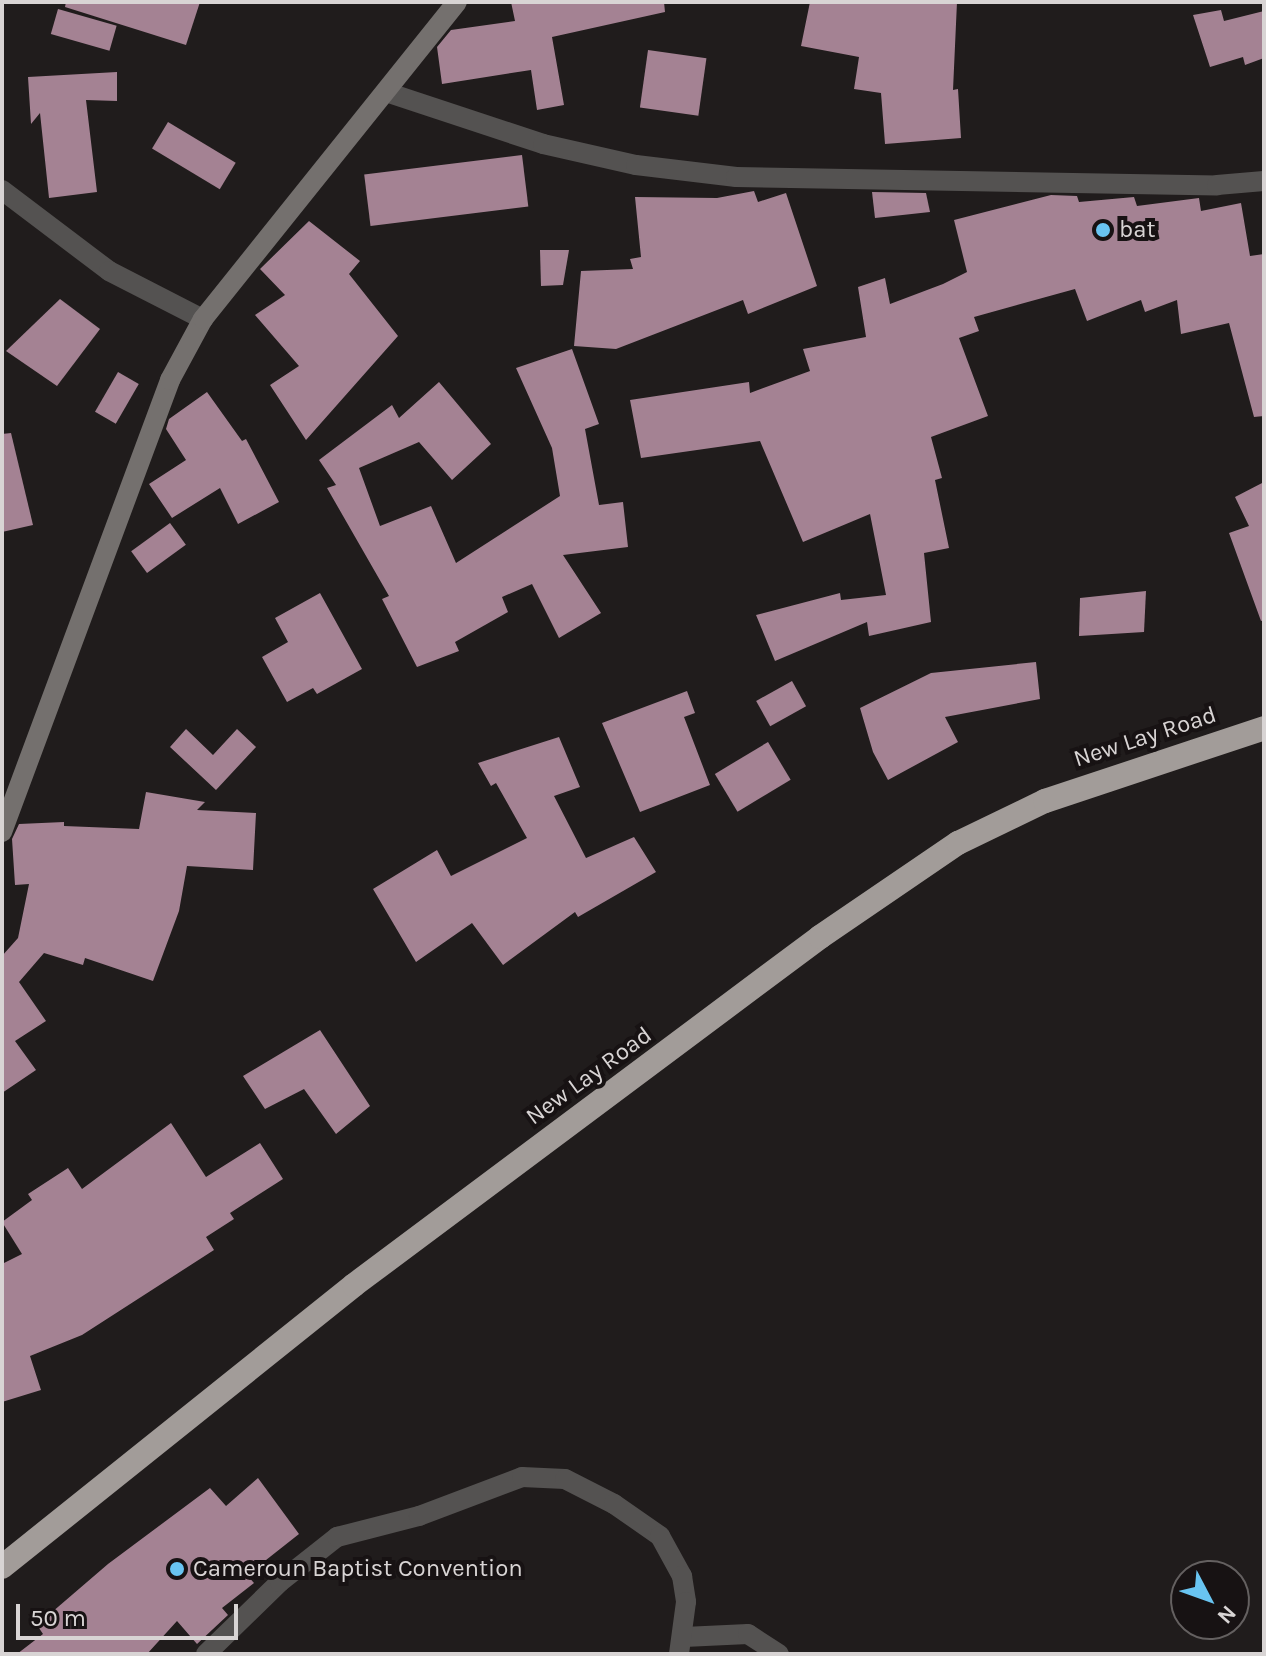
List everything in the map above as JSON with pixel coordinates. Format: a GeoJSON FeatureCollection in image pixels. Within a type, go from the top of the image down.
{"type":"FeatureCollection","features":[{"type":"Feature","properties":{"kind":"highway","name":"New Lay Road"},"geometry":{"type":"LineString","coordinates":[[2,1567],[354,1285],[820,937],[958,843],[1045,801],[1264,728]]}},
{"type":"Feature","properties":{"kind":"street"},"geometry":{"type":"LineString","coordinates":[[2,832],[170,380],[203,319],[457,2]]}},
{"type":"Feature","properties":{"kind":"street"},"geometry":{"type":"LineString","coordinates":[[386,92],[543,144],[636,165],[736,177],[1217,185],[1264,181]]}},
{"type":"Feature","properties":{"kind":"street"},"geometry":{"type":"LineString","coordinates":[[2,190],[109,271],[203,319]]}},
{"type":"Feature","properties":{"kind":"street"},"geometry":{"type":"LineString","coordinates":[[206,1654],[280,1582],[337,1537],[419,1516],[522,1477],[565,1479],[614,1504],[660,1536],[682,1576],[682,1645],[748,1634],[779,1654]]}},
{"type":"Feature","properties":{"kind":"building"},"geometry":{"type":"Polygon","coordinates":[[[66,2],[200,2],[186,45],[65,7],[66,2]]]}},
{"type":"Feature","properties":{"kind":"building"},"geometry":{"type":"Polygon","coordinates":[[[511,2],[664,2],[665,12],[552,37],[564,105],[537,110],[531,70],[442,84],[437,47],[451,30],[515,21],[511,2]]]}},
{"type":"Feature","properties":{"kind":"building"},"geometry":{"type":"Polygon","coordinates":[[[810,2],[957,2],[953,90],[958,89],[961,138],[885,144],[881,93],[854,89],[859,57],[801,46],[810,2]]]}},
{"type":"Feature","properties":{"kind":"building"},"geometry":{"type":"Polygon","coordinates":[[[58,9],[117,26],[109,51],[51,34],[58,9]]]}},
{"type":"Feature","properties":{"kind":"building"},"geometry":{"type":"Polygon","coordinates":[[[1221,10],[1224,21],[1264,11],[1264,58],[1245,65],[1243,57],[1210,67],[1193,15],[1221,10]]]}},
{"type":"Feature","properties":{"kind":"building"},"geometry":{"type":"Polygon","coordinates":[[[648,50],[706,58],[698,116],[640,107],[648,50]]]}},
{"type":"Feature","properties":{"kind":"building"},"geometry":{"type":"Polygon","coordinates":[[[117,72],[117,101],[86,100],[97,192],[49,198],[40,113],[31,124],[28,77],[117,72]]]}},
{"type":"Feature","properties":{"kind":"building"},"geometry":{"type":"Polygon","coordinates":[[[168,122],[236,163],[220,189],[152,149],[168,122]]]}},
{"type":"Feature","properties":{"kind":"building"},"geometry":{"type":"Polygon","coordinates":[[[522,155],[528,207],[371,226],[364,174],[522,155]]]}},
{"type":"Feature","properties":{"kind":"building"},"geometry":{"type":"Polygon","coordinates":[[[754,191],[758,202],[786,193],[817,286],[748,314],[743,300],[616,349],[574,346],[581,271],[633,269],[630,259],[641,257],[635,197],[717,198],[754,191]]]}},
{"type":"Feature","properties":{"kind":"building"},"geometry":{"type":"Polygon","coordinates":[[[872,192],[926,193],[930,212],[875,218],[872,192]]]}},
{"type":"Feature","properties":{"kind":"building"},"geometry":{"type":"Polygon","coordinates":[[[1051,195],[1077,196],[1079,202],[1134,197],[1137,206],[1199,198],[1201,211],[1241,203],[1250,256],[1264,254],[1264,416],[1254,417],[1229,323],[1181,334],[1177,300],[1145,312],[1141,300],[1087,321],[1075,289],[974,317],[979,331],[959,338],[988,416],[931,437],[942,478],[935,480],[949,548],[924,553],[931,622],[869,636],[867,622],[775,661],[756,615],[840,593],[841,600],[886,595],[870,514],[803,542],[760,441],[641,458],[630,400],[749,382],[750,393],[810,371],[803,349],[866,337],[858,287],[885,278],[890,304],[943,284],[967,272],[954,220],[1051,195]]]}},
{"type":"Feature","properties":{"kind":"building"},"geometry":{"type":"Polygon","coordinates":[[[309,221],[360,261],[349,274],[398,336],[306,440],[270,385],[299,366],[255,315],[285,295],[260,269],[309,221]]]}},
{"type":"Feature","properties":{"kind":"building"},"geometry":{"type":"Polygon","coordinates":[[[540,250],[569,250],[563,285],[541,286],[540,250]]]}},
{"type":"Feature","properties":{"kind":"building"},"geometry":{"type":"Polygon","coordinates":[[[60,299],[100,329],[57,386],[6,351],[60,299]]]}},
{"type":"Feature","properties":{"kind":"building"},"geometry":{"type":"Polygon","coordinates":[[[572,349],[599,424],[585,429],[599,505],[623,502],[628,547],[563,555],[601,613],[559,638],[532,584],[502,597],[508,612],[455,642],[459,651],[417,667],[382,599],[389,596],[327,488],[336,485],[319,460],[392,405],[399,418],[439,382],[491,444],[452,480],[419,442],[359,468],[380,526],[431,506],[456,563],[560,496],[552,448],[516,368],[572,349]]]}},
{"type":"Feature","properties":{"kind":"building"},"geometry":{"type":"Polygon","coordinates":[[[118,372],[139,384],[116,424],[95,412],[118,372]]]}},
{"type":"Feature","properties":{"kind":"building"},"geometry":{"type":"Polygon","coordinates":[[[207,392],[242,441],[246,439],[279,502],[238,524],[220,488],[172,518],[149,484],[186,460],[166,429],[169,419],[207,392]]]}},
{"type":"Feature","properties":{"kind":"building"},"geometry":{"type":"Polygon","coordinates":[[[11,433],[33,525],[2,532],[2,434],[11,433]]]}},
{"type":"Feature","properties":{"kind":"building"},"geometry":{"type":"Polygon","coordinates":[[[1264,482],[1264,620],[1261,621],[1229,533],[1249,526],[1235,497],[1264,482]]]}},
{"type":"Feature","properties":{"kind":"building"},"geometry":{"type":"Polygon","coordinates":[[[170,523],[186,545],[147,573],[131,551],[170,523]]]}},
{"type":"Feature","properties":{"kind":"building"},"geometry":{"type":"Polygon","coordinates":[[[1146,591],[1144,632],[1079,636],[1080,598],[1146,591]]]}},
{"type":"Feature","properties":{"kind":"building"},"geometry":{"type":"Polygon","coordinates":[[[320,593],[362,669],[317,694],[313,688],[287,702],[262,657],[288,642],[275,618],[320,593]]]}},
{"type":"Feature","properties":{"kind":"building"},"geometry":{"type":"Polygon","coordinates":[[[1036,662],[1040,699],[945,717],[958,742],[888,780],[873,752],[860,708],[931,673],[1036,662]]]}},
{"type":"Feature","properties":{"kind":"building"},"geometry":{"type":"Polygon","coordinates":[[[792,681],[806,706],[770,726],[756,701],[792,681]]]}},
{"type":"Feature","properties":{"kind":"building"},"geometry":{"type":"Polygon","coordinates":[[[687,691],[695,713],[684,717],[710,785],[640,812],[602,723],[687,691]]]}},
{"type":"Feature","properties":{"kind":"building"},"geometry":{"type":"Polygon","coordinates":[[[186,729],[213,755],[237,729],[256,747],[216,790],[170,747],[186,729]]]}},
{"type":"Feature","properties":{"kind":"building"},"geometry":{"type":"Polygon","coordinates":[[[559,737],[580,787],[554,796],[586,858],[634,837],[656,872],[578,917],[575,912],[503,965],[472,923],[416,962],[373,889],[437,850],[451,876],[527,838],[496,783],[491,786],[478,763],[559,737]]]}},
{"type":"Feature","properties":{"kind":"building"},"geometry":{"type":"Polygon","coordinates":[[[768,742],[791,780],[738,812],[715,774],[768,742]]]}},
{"type":"Feature","properties":{"kind":"building"},"geometry":{"type":"Polygon","coordinates":[[[146,792],[205,802],[197,810],[256,813],[253,870],[187,866],[179,911],[153,981],[85,958],[83,965],[44,953],[19,982],[46,1021],[15,1041],[36,1070],[2,1093],[2,956],[18,938],[29,884],[15,885],[12,839],[19,824],[64,822],[64,826],[139,829],[146,792]]]}},
{"type":"Feature","properties":{"kind":"building"},"geometry":{"type":"Polygon","coordinates":[[[320,1030],[370,1106],[336,1134],[304,1089],[265,1109],[243,1076],[320,1030]]]}},
{"type":"Feature","properties":{"kind":"building"},"geometry":{"type":"Polygon","coordinates":[[[171,1123],[206,1177],[260,1143],[283,1179],[230,1213],[234,1219],[206,1237],[214,1250],[82,1335],[30,1356],[41,1390],[2,1402],[2,1264],[22,1254],[2,1222],[32,1200],[28,1194],[68,1168],[82,1189],[171,1123]]]}},
{"type":"Feature","properties":{"kind":"building","name":"Cameroun Baptist Convention"},"geometry":{"type":"Polygon","coordinates":[[[258,1478],[299,1534],[247,1575],[254,1583],[222,1608],[228,1615],[197,1644],[177,1621],[147,1654],[17,1654],[43,1634],[37,1625],[108,1564],[210,1488],[226,1506],[258,1478]]]}},
{"type":"Feature","properties":{"kind":"place","name":"bat"},"geometry":{"type":"Point","coordinates":[1103,230]}},
{"type":"Feature","properties":{"kind":"place","name":"Cameroun Baptist Convention"},"geometry":{"type":"Point","coordinates":[177,1569]}}]}
